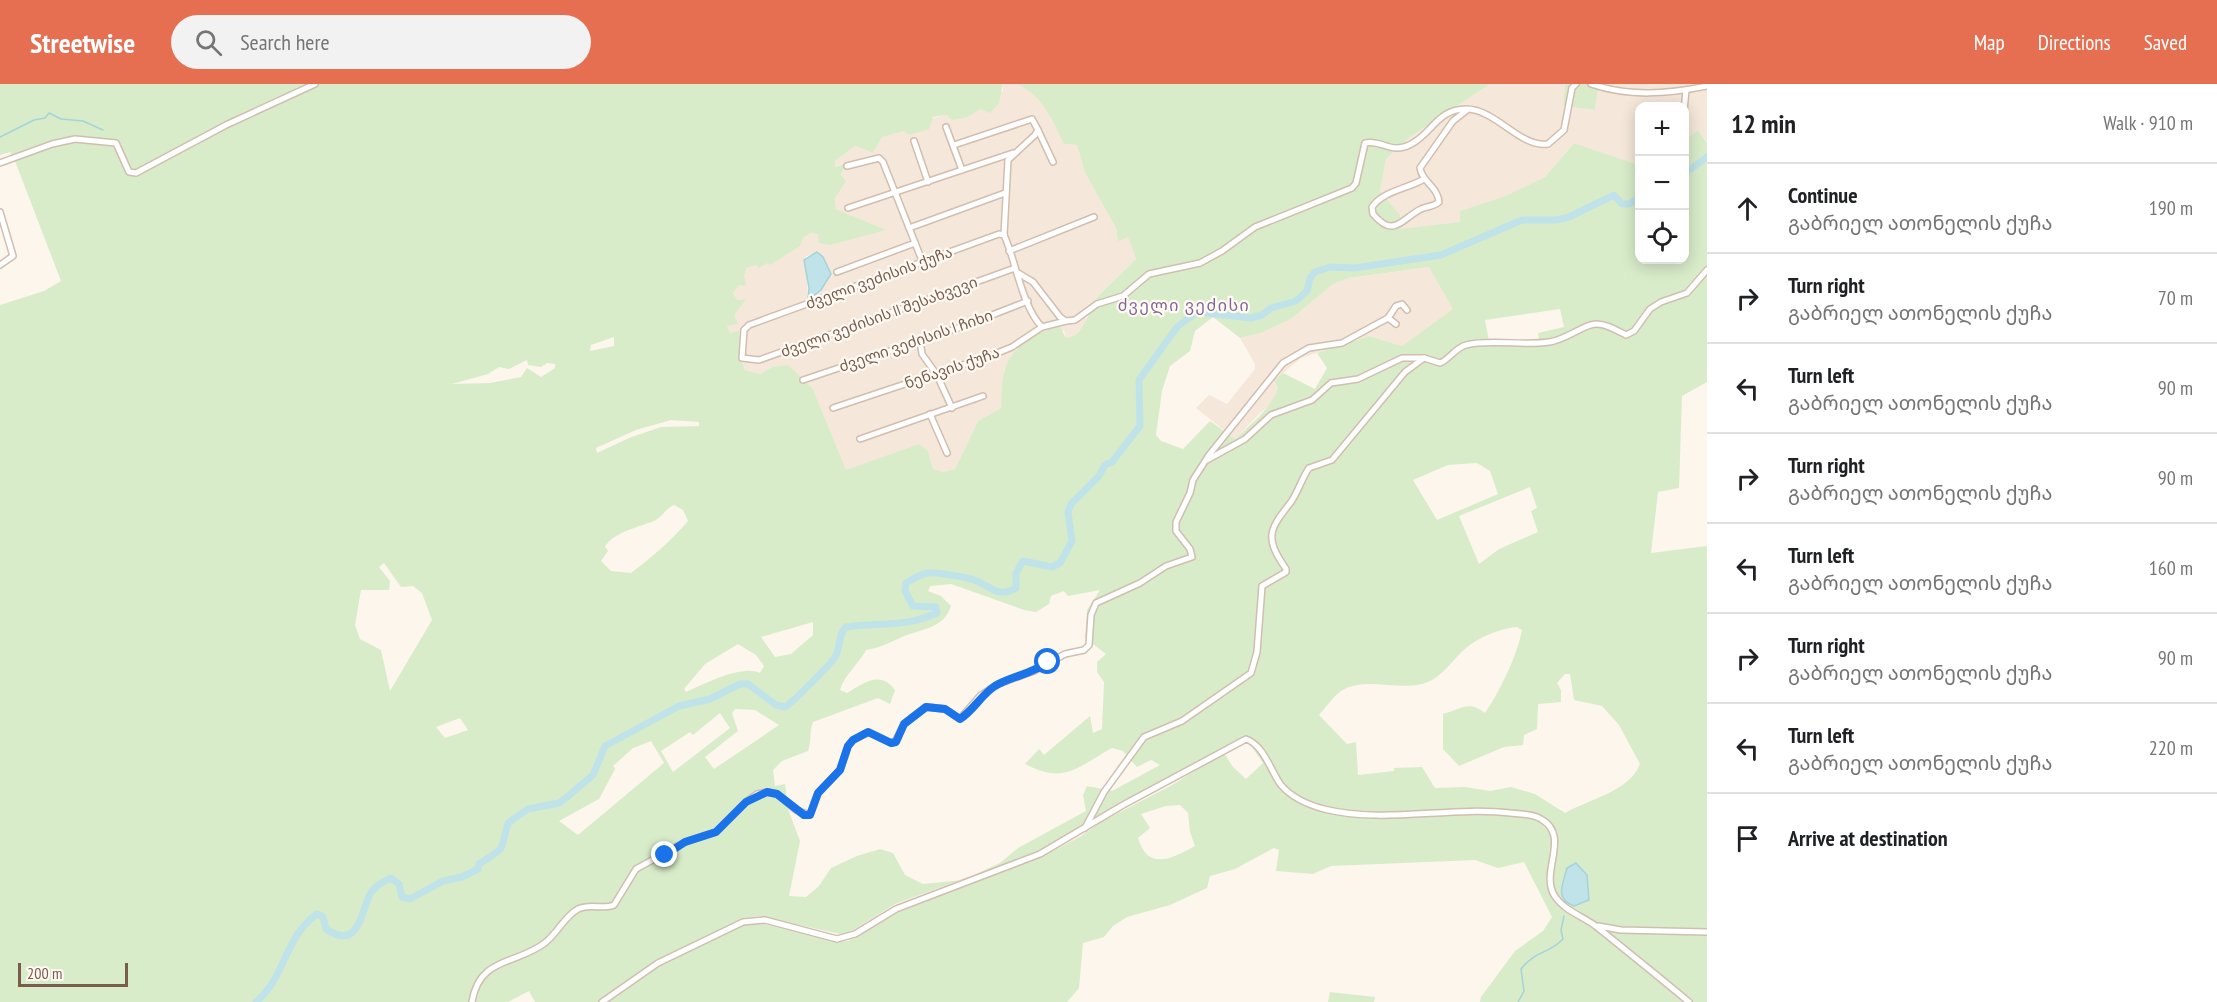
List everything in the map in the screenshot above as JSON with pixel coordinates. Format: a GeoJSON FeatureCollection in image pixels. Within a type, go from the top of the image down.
{"type":"FeatureCollection","features":[{"type":"Feature","properties":{"kind":"street"},"geometry":{"type":"LineString","coordinates":[[0,163],[52,144],[75,139],[116,143],[129,172],[136,173],[226,125],[315,84]]}},
{"type":"Feature","properties":{"kind":"street"},"geometry":{"type":"LineString","coordinates":[[1016,271],[1033,282],[1053,309],[1066,321],[1075,320],[1097,304],[1124,296],[1149,274],[1200,263],[1222,251],[1255,227],[1352,188],[1356,183],[1365,143],[1371,142],[1384,148],[1401,148],[1422,136],[1439,117],[1455,110],[1468,109],[1510,127],[1530,143],[1548,144],[1556,140],[1564,130],[1572,88],[1576,84]]}},
{"type":"Feature","properties":{"kind":"street"},"geometry":{"type":"LineString","coordinates":[[1591,84],[1660,94],[1707,86]]}},
{"type":"Feature","properties":{"kind":"street"},"geometry":{"type":"LineString","coordinates":[[1627,91],[1630,84]]}},
{"type":"Feature","properties":{"kind":"street"},"geometry":{"type":"LineString","coordinates":[[1685,102],[1686,90]]}},
{"type":"Feature","properties":{"kind":"street"},"geometry":{"type":"LineString","coordinates":[[1424,179],[1406,189],[1380,196],[1372,207],[1373,214],[1390,226],[1398,226],[1422,208],[1434,206],[1438,202],[1439,196],[1424,179],[1419,168],[1453,121],[1468,109]]}},
{"type":"Feature","properties":{"kind":"street"},"geometry":{"type":"LineString","coordinates":[[954,145],[1032,119],[1053,162]]}},
{"type":"Feature","properties":{"kind":"street"},"geometry":{"type":"LineString","coordinates":[[946,127],[962,170]]}},
{"type":"Feature","properties":{"kind":"street"},"geometry":{"type":"LineString","coordinates":[[1038,130],[1008,160],[1004,235],[1028,301],[1042,327]]}},
{"type":"Feature","properties":{"kind":"street"},"geometry":{"type":"LineString","coordinates":[[914,141],[928,182]]}},
{"type":"Feature","properties":{"kind":"street"},"geometry":{"type":"LineString","coordinates":[[848,208],[1014,152]]}},
{"type":"Feature","properties":{"kind":"street"},"geometry":{"type":"LineString","coordinates":[[847,166],[879,158],[923,263]]}},
{"type":"Feature","properties":{"kind":"street"},"geometry":{"type":"LineString","coordinates":[[909,228],[1005,193]]}},
{"type":"Feature","properties":{"kind":"street"},"geometry":{"type":"LineString","coordinates":[[0,212],[13,256],[0,265]]}},
{"type":"Feature","properties":{"kind":"street"},"geometry":{"type":"LineString","coordinates":[[1009,251],[1094,217]]}},
{"type":"Feature","properties":{"kind":"street","name":"ძველი ვეძისის ქუჩა"},"geometry":{"type":"LineString","coordinates":[[742,358],[744,330],[749,325],[993,236],[1004,235]]}},
{"type":"Feature","properties":{"kind":"street"},"geometry":{"type":"LineString","coordinates":[[837,272],[915,243]]}},
{"type":"Feature","properties":{"kind":"street"},"geometry":{"type":"LineString","coordinates":[[1207,460],[1245,440],[1271,415],[1312,400],[1331,383],[1358,379],[1391,361],[1424,358],[1440,363],[1462,346],[1473,343],[1515,345],[1564,340],[1593,324],[1606,325],[1626,335],[1631,334],[1650,309],[1661,302],[1687,293],[1707,270]]}},
{"type":"Feature","properties":{"kind":"street","name":"ძველი ვეძისის II შესახვევი"},"geometry":{"type":"LineString","coordinates":[[742,358],[759,360],[1016,271]]}},
{"type":"Feature","properties":{"kind":"street","name":"ძველი ვეძისის I ჩიხი"},"geometry":{"type":"LineString","coordinates":[[803,380],[1028,301]]}},
{"type":"Feature","properties":{"kind":"street"},"geometry":{"type":"LineString","coordinates":[[472,1002],[477,984],[489,969],[536,950],[548,941],[577,909],[590,905],[603,908],[614,905],[636,869],[685,842],[716,832],[732,814],[757,794],[767,792],[777,794],[796,810],[810,815],[818,793],[834,778],[848,746],[862,735],[868,732],[877,734],[891,743],[896,742],[904,724],[926,707],[945,709],[960,719],[981,695],[998,684],[1034,671],[1065,654],[1084,650],[1089,645],[1091,615],[1096,603],[1140,584],[1166,566],[1192,557],[1190,549],[1176,531],[1176,522],[1190,493],[1193,480],[1283,363],[1309,348],[1342,343],[1388,318],[1396,306],[1402,304],[1407,310]]}},
{"type":"Feature","properties":{"kind":"street"},"geometry":{"type":"LineString","coordinates":[[1388,318],[1396,324]]}},
{"type":"Feature","properties":{"kind":"street","name":"ნენავის ქუჩა"},"geometry":{"type":"LineString","coordinates":[[833,408],[937,375],[1012,347],[1042,327],[1066,321]]}},
{"type":"Feature","properties":{"kind":"street"},"geometry":{"type":"LineString","coordinates":[[920,340],[922,354],[937,375],[952,408]]}},
{"type":"Feature","properties":{"kind":"street"},"geometry":{"type":"LineString","coordinates":[[1085,829],[1104,792],[1144,737],[1182,721],[1251,674],[1257,652],[1262,586],[1286,572],[1286,568],[1271,545],[1271,529],[1292,500],[1309,468],[1332,460],[1405,372],[1424,358]]}},
{"type":"Feature","properties":{"kind":"street"},"geometry":{"type":"LineString","coordinates":[[860,439],[983,396]]}},
{"type":"Feature","properties":{"kind":"street"},"geometry":{"type":"LineString","coordinates":[[930,414],[947,453]]}},
{"type":"Feature","properties":{"kind":"street"},"geometry":{"type":"LineString","coordinates":[[602,1002],[658,963],[743,922],[765,920],[824,937],[846,937],[896,909],[1040,854],[1190,768],[1246,739],[1256,745],[1282,786],[1293,796],[1324,809],[1370,814],[1454,810],[1498,811],[1535,816],[1544,820],[1555,837],[1550,880],[1554,894],[1562,905],[1596,926],[1689,1002]]}},
{"type":"Feature","properties":{"kind":"street"},"geometry":{"type":"LineString","coordinates":[[1596,926],[1621,930],[1707,932]]}},
{"type":"Feature","properties":{"kind":"shaded area"},"geometry":{"type":"Polygon","coordinates":[[[1003,84],[1017,84],[1031,90],[1046,107],[1064,144],[1077,145],[1085,173],[1116,228],[1118,240],[1128,236],[1136,259],[1091,303],[1095,308],[1087,315],[1084,326],[1072,338],[1066,338],[1064,330],[1004,370],[1001,408],[978,421],[955,469],[943,472],[933,469],[928,451],[919,444],[846,471],[813,389],[772,367],[760,374],[745,370],[739,355],[739,331],[730,333],[726,326],[745,299],[737,300],[733,293],[745,268],[756,265],[812,233],[866,233],[885,230],[836,209],[835,198],[845,163],[834,167],[835,161],[855,146],[873,153],[882,137],[933,118],[947,115],[968,117],[1003,91],[1003,84]],[[812,255],[806,256],[808,299],[821,290],[830,274],[812,255]]]}},
{"type":"Feature","properties":{"kind":"shaded area"},"geometry":{"type":"Polygon","coordinates":[[[1490,84],[1565,84],[1563,106],[1595,110],[1599,84],[1707,84],[1707,142],[1698,130],[1689,137],[1689,102],[1635,102],[1635,164],[1574,143],[1545,177],[1461,222],[1401,230],[1400,215],[1380,191],[1386,159],[1410,137],[1490,84]]]}},
{"type":"Feature","properties":{"kind":"shaded area"},"geometry":{"type":"Polygon","coordinates":[[[1430,267],[1454,309],[1402,346],[1369,336],[1301,358],[1275,380],[1278,388],[1272,404],[1235,439],[1196,408],[1209,395],[1227,404],[1255,369],[1255,364],[1240,338],[1261,333],[1291,319],[1333,284],[1349,278],[1430,267]]]}},
{"type":"Feature","properties":{"kind":"green space"},"geometry":{"type":"Polygon","coordinates":[[[0,84],[1003,84],[999,103],[990,113],[980,109],[968,117],[952,120],[947,115],[933,117],[929,129],[909,135],[904,131],[882,137],[873,153],[855,146],[835,161],[835,167],[846,163],[841,175],[846,181],[835,198],[836,209],[886,230],[830,245],[819,243],[818,234],[811,233],[803,238],[800,246],[770,265],[767,263],[759,268],[756,265],[746,268],[744,275],[746,286],[739,285],[733,293],[737,300],[746,299],[734,315],[738,324],[727,326],[730,333],[739,330],[739,355],[745,370],[760,374],[772,367],[788,365],[813,389],[846,470],[919,444],[928,451],[933,469],[943,472],[955,469],[978,421],[1001,408],[1004,374],[1008,362],[1019,347],[1035,336],[1052,329],[1060,327],[1066,338],[1080,331],[1094,308],[1091,303],[1136,259],[1128,237],[1118,241],[1116,228],[1085,173],[1077,145],[1064,144],[1051,117],[1040,101],[1017,84],[1490,84],[1410,137],[1386,159],[1380,191],[1400,215],[1401,229],[1460,222],[1460,211],[1506,196],[1545,177],[1574,143],[1635,164],[1635,264],[1689,264],[1689,137],[1698,130],[1707,143],[1707,382],[1682,396],[1679,488],[1658,492],[1651,553],[1707,546],[1707,1002],[1480,1002],[1481,997],[1515,951],[1543,931],[1552,917],[1524,862],[1498,868],[1475,860],[1331,866],[1313,874],[1276,871],[1279,850],[1274,848],[1235,869],[1210,876],[1207,888],[1170,905],[1127,917],[1113,926],[1104,937],[1083,943],[1079,988],[1067,1002],[535,1002],[529,991],[508,1002],[0,1002],[0,305],[44,291],[61,281],[10,152],[0,155],[0,84]],[[1429,267],[1349,278],[1333,284],[1291,319],[1261,333],[1240,338],[1213,317],[1195,331],[1190,351],[1170,366],[1162,391],[1156,435],[1161,441],[1183,449],[1210,421],[1235,439],[1271,403],[1278,388],[1274,380],[1283,373],[1315,389],[1327,368],[1317,353],[1369,336],[1402,346],[1453,309],[1429,267]],[[1560,309],[1485,320],[1489,341],[1539,340],[1538,333],[1564,327],[1560,309]],[[614,337],[591,345],[590,351],[614,346],[614,337]],[[527,360],[509,369],[499,367],[488,374],[452,384],[490,383],[521,377],[527,368],[541,377],[555,368],[555,364],[547,363],[541,367],[528,365],[527,360]],[[671,420],[636,430],[596,448],[597,453],[629,438],[661,427],[699,426],[699,422],[671,420]],[[1477,463],[1448,465],[1413,480],[1437,520],[1498,494],[1490,471],[1477,463]],[[1530,487],[1459,516],[1479,564],[1499,549],[1538,532],[1531,511],[1537,508],[1530,487]],[[674,505],[656,520],[616,536],[605,546],[608,551],[601,561],[611,571],[631,573],[688,521],[683,510],[674,505]],[[384,563],[379,567],[390,581],[389,590],[361,590],[355,625],[360,639],[381,650],[390,691],[432,620],[422,593],[413,586],[401,587],[384,563]],[[951,584],[930,586],[928,591],[941,596],[951,606],[948,614],[931,627],[880,647],[866,650],[845,679],[840,690],[847,693],[872,680],[884,681],[895,690],[890,704],[878,698],[813,722],[808,751],[782,761],[773,770],[775,786],[785,784],[788,809],[800,841],[789,896],[806,897],[819,886],[831,868],[880,849],[893,853],[905,875],[923,884],[959,880],[895,904],[845,935],[758,916],[744,918],[746,925],[764,924],[835,942],[848,941],[899,912],[1042,857],[1081,836],[1101,822],[1172,785],[1224,753],[1233,767],[1246,779],[1263,763],[1249,743],[1236,740],[1166,780],[1120,802],[1071,835],[1039,851],[974,875],[1000,863],[1018,848],[1086,811],[1083,795],[1087,786],[1112,791],[1160,765],[1151,760],[1137,767],[1123,751],[1112,748],[1080,767],[1061,773],[1039,770],[1025,764],[1039,749],[1044,755],[1090,716],[1093,733],[1102,729],[1104,682],[1097,672],[1097,662],[1106,654],[1085,638],[1087,610],[1100,590],[1068,596],[1064,591],[1051,596],[1049,604],[1036,612],[1024,610],[951,584]],[[813,622],[761,637],[775,657],[791,654],[813,635],[813,622]],[[1517,627],[1497,631],[1471,644],[1432,680],[1410,686],[1362,684],[1351,686],[1335,696],[1319,715],[1347,744],[1356,742],[1358,775],[1394,771],[1394,768],[1422,767],[1435,788],[1465,787],[1490,791],[1511,787],[1535,794],[1565,813],[1627,782],[1635,774],[1640,764],[1619,725],[1602,706],[1574,700],[1570,674],[1565,674],[1557,683],[1561,690],[1561,702],[1538,704],[1537,729],[1524,735],[1523,745],[1504,747],[1459,766],[1443,749],[1443,714],[1469,706],[1485,713],[1496,694],[1516,651],[1522,630],[1517,627]],[[738,644],[705,664],[684,689],[686,692],[733,673],[752,671],[760,673],[764,666],[756,655],[738,644]],[[735,709],[732,713],[738,731],[705,757],[714,769],[779,725],[755,710],[735,709]],[[720,713],[693,735],[690,732],[661,751],[673,772],[730,728],[720,713]],[[460,718],[436,727],[445,738],[468,730],[460,718]],[[651,741],[633,748],[613,766],[615,769],[599,799],[559,821],[578,835],[664,763],[651,741]],[[1180,805],[1166,806],[1141,814],[1150,828],[1138,838],[1142,849],[1148,855],[1155,859],[1170,858],[1195,846],[1190,832],[1188,813],[1180,805]],[[1567,868],[1566,873],[1589,900],[1587,887],[1567,868]]]}},
{"type":"Feature","properties":{"kind":"green space"},"geometry":{"type":"Polygon","coordinates":[[[1565,84],[1599,84],[1595,110],[1563,106],[1565,84]]]}},
{"type":"Feature","properties":{"kind":"green space"},"geometry":{"type":"Polygon","coordinates":[[[1330,992],[1375,997],[1374,1002],[1328,1002],[1330,992]]]}},
{"type":"Feature","properties":{"kind":"water"},"geometry":{"type":"Polygon","coordinates":[[[817,252],[823,257],[831,274],[821,290],[808,300],[809,288],[804,260],[817,252]]]}},
{"type":"Feature","properties":{"kind":"water"},"geometry":{"type":"Polygon","coordinates":[[[1576,863],[1587,875],[1589,900],[1574,906],[1564,899],[1562,885],[1567,868],[1576,863]]]}},
{"type":"Feature","properties":{"kind":"waterway"},"geometry":{"type":"LineString","coordinates":[[0,137],[34,120],[45,118],[49,113],[61,119],[83,121],[103,130]]}},
{"type":"Feature","properties":{"kind":"waterway"},"geometry":{"type":"LineString","coordinates":[[1689,169],[1707,157]]}},
{"type":"Feature","properties":{"kind":"waterway"},"geometry":{"type":"LineString","coordinates":[[256,1002],[273,981],[298,934],[317,914],[323,917],[326,929],[337,935],[345,936],[356,928],[373,890],[391,878],[399,884],[402,897],[410,899],[443,881],[462,877],[478,869],[479,864],[499,851],[503,845],[508,823],[528,809],[559,803],[593,775],[605,746],[679,706],[710,699],[740,684],[748,684],[776,705],[785,707],[832,661],[846,627],[903,623],[937,613],[936,607],[913,606],[905,591],[906,583],[919,576],[931,573],[965,578],[1004,592],[1016,588],[1016,573],[1023,561],[1052,567],[1060,563],[1072,541],[1068,512],[1071,504],[1099,476],[1105,465],[1112,462],[1140,426],[1139,380],[1177,327],[1197,312],[1251,318],[1262,315],[1271,308],[1296,301],[1307,291],[1310,278],[1315,272],[1330,267],[1354,268],[1441,255],[1522,220],[1556,220],[1569,217],[1614,195],[1622,204],[1629,204],[1635,200]]}},
{"type":"Feature","properties":{"kind":"waterway"},"geometry":{"type":"LineString","coordinates":[[1518,1002],[1524,991],[1521,969],[1532,958],[1563,939],[1561,930],[1564,916]]}},
{"type":"Feature","properties":{"kind":"district","name":"ძველი ვეძისი"},"geometry":{"type":"Point","coordinates":[1184,305]}},
{"type":"Feature","properties":{"kind":"route"},"geometry":{"type":"LineString","coordinates":[[665,855],[685,842],[716,832],[732,814],[757,794],[767,792],[777,794],[796,810],[804,815],[810,815],[818,793],[840,770],[844,753],[853,740],[868,732],[877,734],[891,743],[896,742],[904,724],[911,716],[926,707],[945,709],[960,719],[981,695],[998,684],[1026,675],[1048,662]]}}]}
